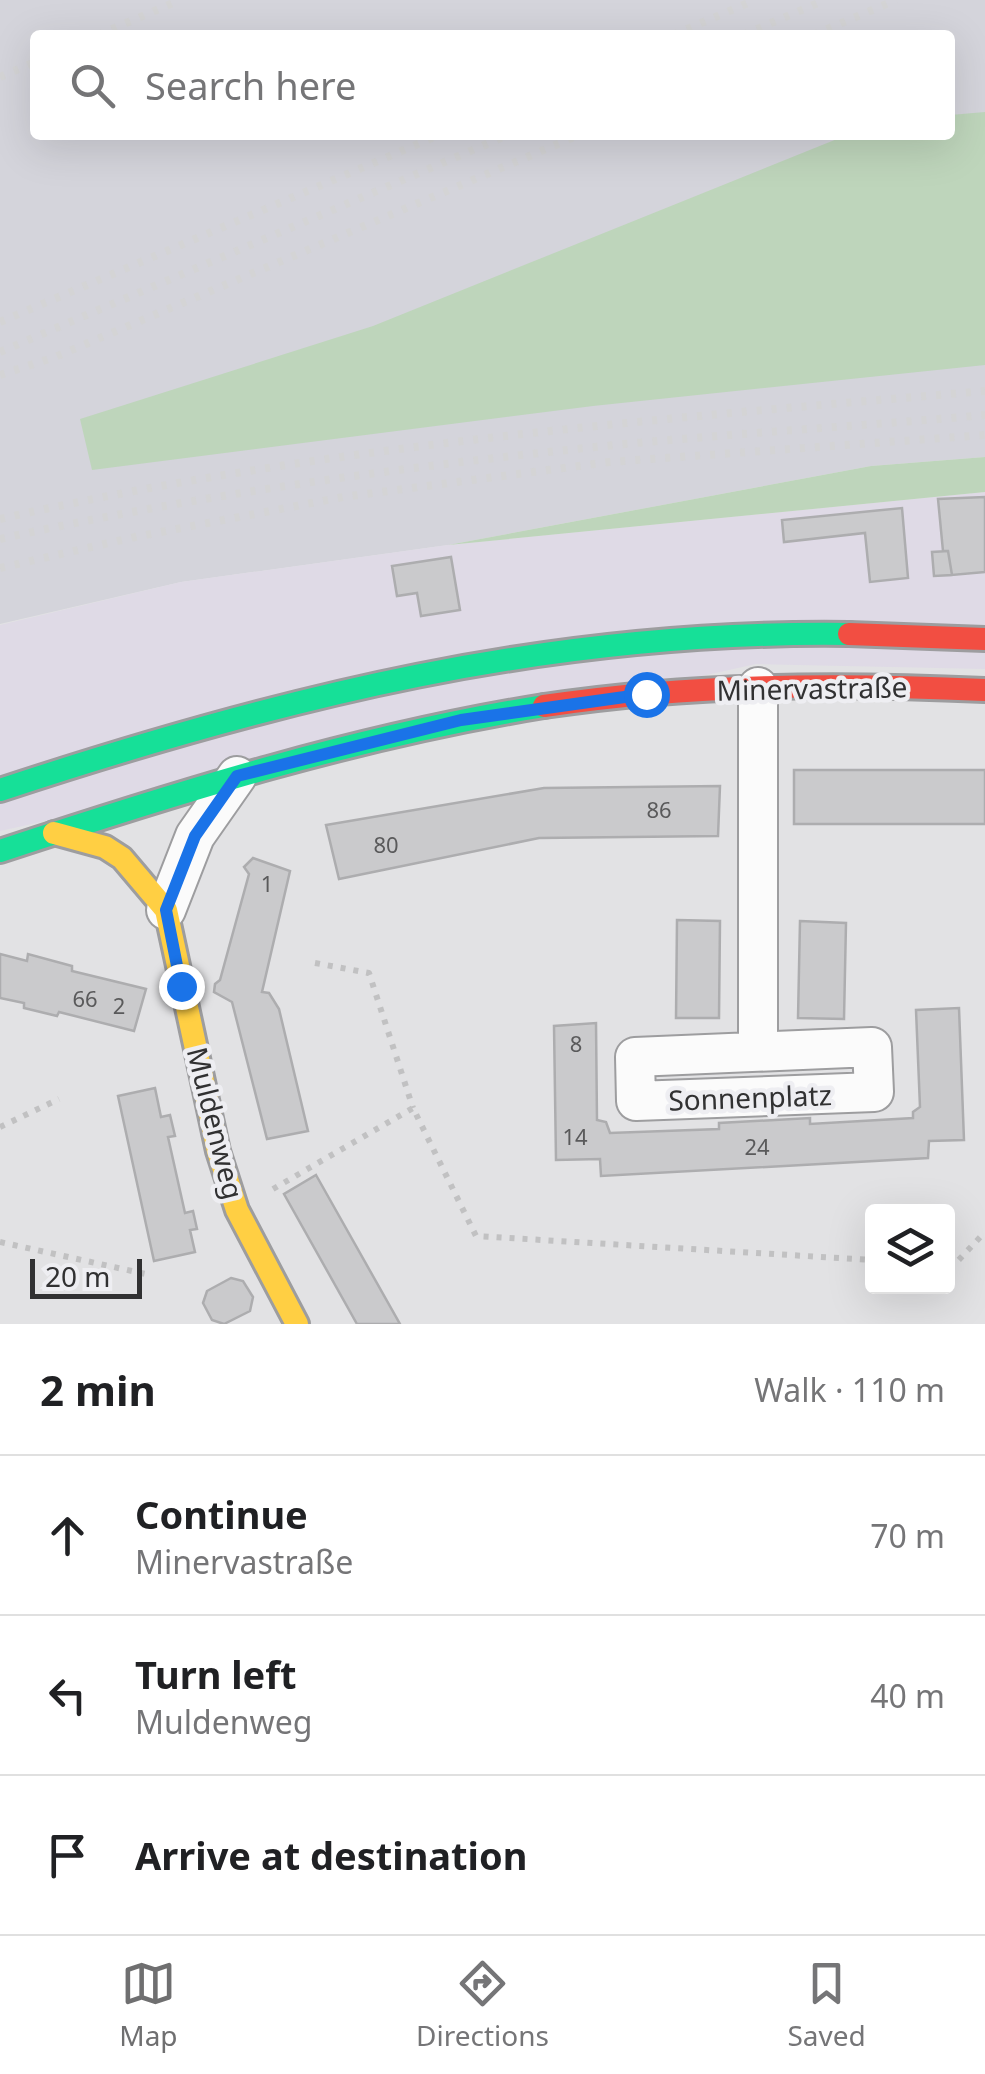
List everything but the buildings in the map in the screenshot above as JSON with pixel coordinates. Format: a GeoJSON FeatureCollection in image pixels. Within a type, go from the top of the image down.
{"type":"FeatureCollection","features":[{"type":"Feature","properties":{"kind":"main road","name":"Minervastraße"},"geometry":{"type":"LineString","coordinates":[[0,790],[161,739],[314,697],[534,656],[655,642],[760,636],[866,634],[985,639]]}},
{"type":"Feature","properties":{"kind":"main road","name":"Minervastraße"},"geometry":{"type":"LineString","coordinates":[[0,851],[237,776],[407,731],[514,711],[646,694],[758,687],[856,684],[985,690]]}},
{"type":"Feature","properties":{"kind":"main road","name":"Muldenweg"},"geometry":{"type":"LineString","coordinates":[[54,833],[105,846],[122,858],[166,910],[218,1151],[237,1210],[298,1324]]}},
{"type":"Feature","properties":{"kind":"street","name":"Sonnenplatz"},"geometry":{"type":"LineString","coordinates":[[758,687],[758,1051]]}},
{"type":"Feature","properties":{"kind":"street"},"geometry":{"type":"LineString","coordinates":[[166,910],[195,836],[237,776]]}},
{"type":"Feature","properties":{"kind":"street","name":"Sonnenplatz"},"geometry":{"type":"LineString","coordinates":[[872,1047],[874,1092],[636,1101],[634,1057],[758,1051],[872,1047]]}},
{"type":"Feature","properties":{"kind":"path"},"geometry":{"type":"LineString","coordinates":[[315,963],[369,972],[413,1108],[476,1236],[865,1260]]}},
{"type":"Feature","properties":{"kind":"path"},"geometry":{"type":"LineString","coordinates":[[0,1127],[59,1099]]}},
{"type":"Feature","properties":{"kind":"path"},"geometry":{"type":"LineString","coordinates":[[237,1210],[413,1108]]}},
{"type":"Feature","properties":{"kind":"path"},"geometry":{"type":"LineString","coordinates":[[955,1264],[985,1232]]}},
{"type":"Feature","properties":{"kind":"path"},"geometry":{"type":"LineString","coordinates":[[0,1242],[150,1275]]}},
{"type":"Feature","properties":{"kind":"shaded area"},"geometry":{"type":"Polygon","coordinates":[[[0,0],[985,0],[985,457],[871,466],[448,545],[181,582],[0,624],[0,0]]]}},
{"type":"Feature","properties":{"kind":"shaded area"},"geometry":{"type":"Polygon","coordinates":[[[985,492],[985,669],[756,664],[0,831],[0,625],[181,582],[448,545],[985,492]]]}},
{"type":"Feature","properties":{"kind":"green space"},"geometry":{"type":"Polygon","coordinates":[[[985,112],[985,365],[593,406],[92,470],[80,419],[373,326],[835,140],[955,140],[955,115],[985,112]]]}},
{"type":"Feature","properties":{"kind":"green space"},"geometry":{"type":"Polygon","coordinates":[[[985,457],[985,492],[448,545],[871,466],[985,457]]]}},
{"type":"Feature","properties":{"kind":"railway"},"geometry":{"type":"LineString","coordinates":[[110,30],[180,0]]}},
{"type":"Feature","properties":{"kind":"railway"},"geometry":{"type":"LineString","coordinates":[[685,30],[755,0]]}},
{"type":"Feature","properties":{"kind":"railway"},"geometry":{"type":"LineString","coordinates":[[755,30],[825,0]]}},
{"type":"Feature","properties":{"kind":"railway"},"geometry":{"type":"LineString","coordinates":[[825,30],[896,0]]}},
{"type":"Feature","properties":{"kind":"railway"},"geometry":{"type":"LineString","coordinates":[[0,77],[30,64]]}},
{"type":"Feature","properties":{"kind":"railway"},"geometry":{"type":"LineString","coordinates":[[0,322],[427,140]]}},
{"type":"Feature","properties":{"kind":"railway"},"geometry":{"type":"LineString","coordinates":[[0,352],[496,140]]}},
{"type":"Feature","properties":{"kind":"railway"},"geometry":{"type":"LineString","coordinates":[[0,375],[55,357],[567,140]]}},
{"type":"Feature","properties":{"kind":"railway"},"geometry":{"type":"LineString","coordinates":[[0,519],[122,493],[367,453],[614,424],[985,391]]}},
{"type":"Feature","properties":{"kind":"railway"},"geometry":{"type":"LineString","coordinates":[[0,539],[229,495],[460,462],[985,415]]}},
{"type":"Feature","properties":{"kind":"railway"},"geometry":{"type":"LineString","coordinates":[[0,568],[343,497],[609,462],[985,435]]}},
{"type":"Feature","properties":{"kind":"traffic: fast"},"geometry":{"type":"LineString","coordinates":[[0,790],[210,726],[418,676],[523,657],[630,644],[738,636],[849,634]]}},
{"type":"Feature","properties":{"kind":"traffic: fast"},"geometry":{"type":"LineString","coordinates":[[0,851],[202,787],[337,750],[544,706]]}},
{"type":"Feature","properties":{"kind":"traffic: slow"},"geometry":{"type":"LineString","coordinates":[[54,833],[105,847],[122,858],[166,910],[218,1151],[237,1210],[297,1324]]}},
{"type":"Feature","properties":{"kind":"traffic: jam"},"geometry":{"type":"LineString","coordinates":[[849,634],[985,639]]}},
{"type":"Feature","properties":{"kind":"traffic: jam"},"geometry":{"type":"LineString","coordinates":[[544,706],[654,693],[764,687],[985,690]]}},
{"type":"Feature","properties":{"kind":"route"},"geometry":{"type":"LineString","coordinates":[[181,986],[166,910],[195,836],[237,776],[461,720],[646,694]]}}]}
